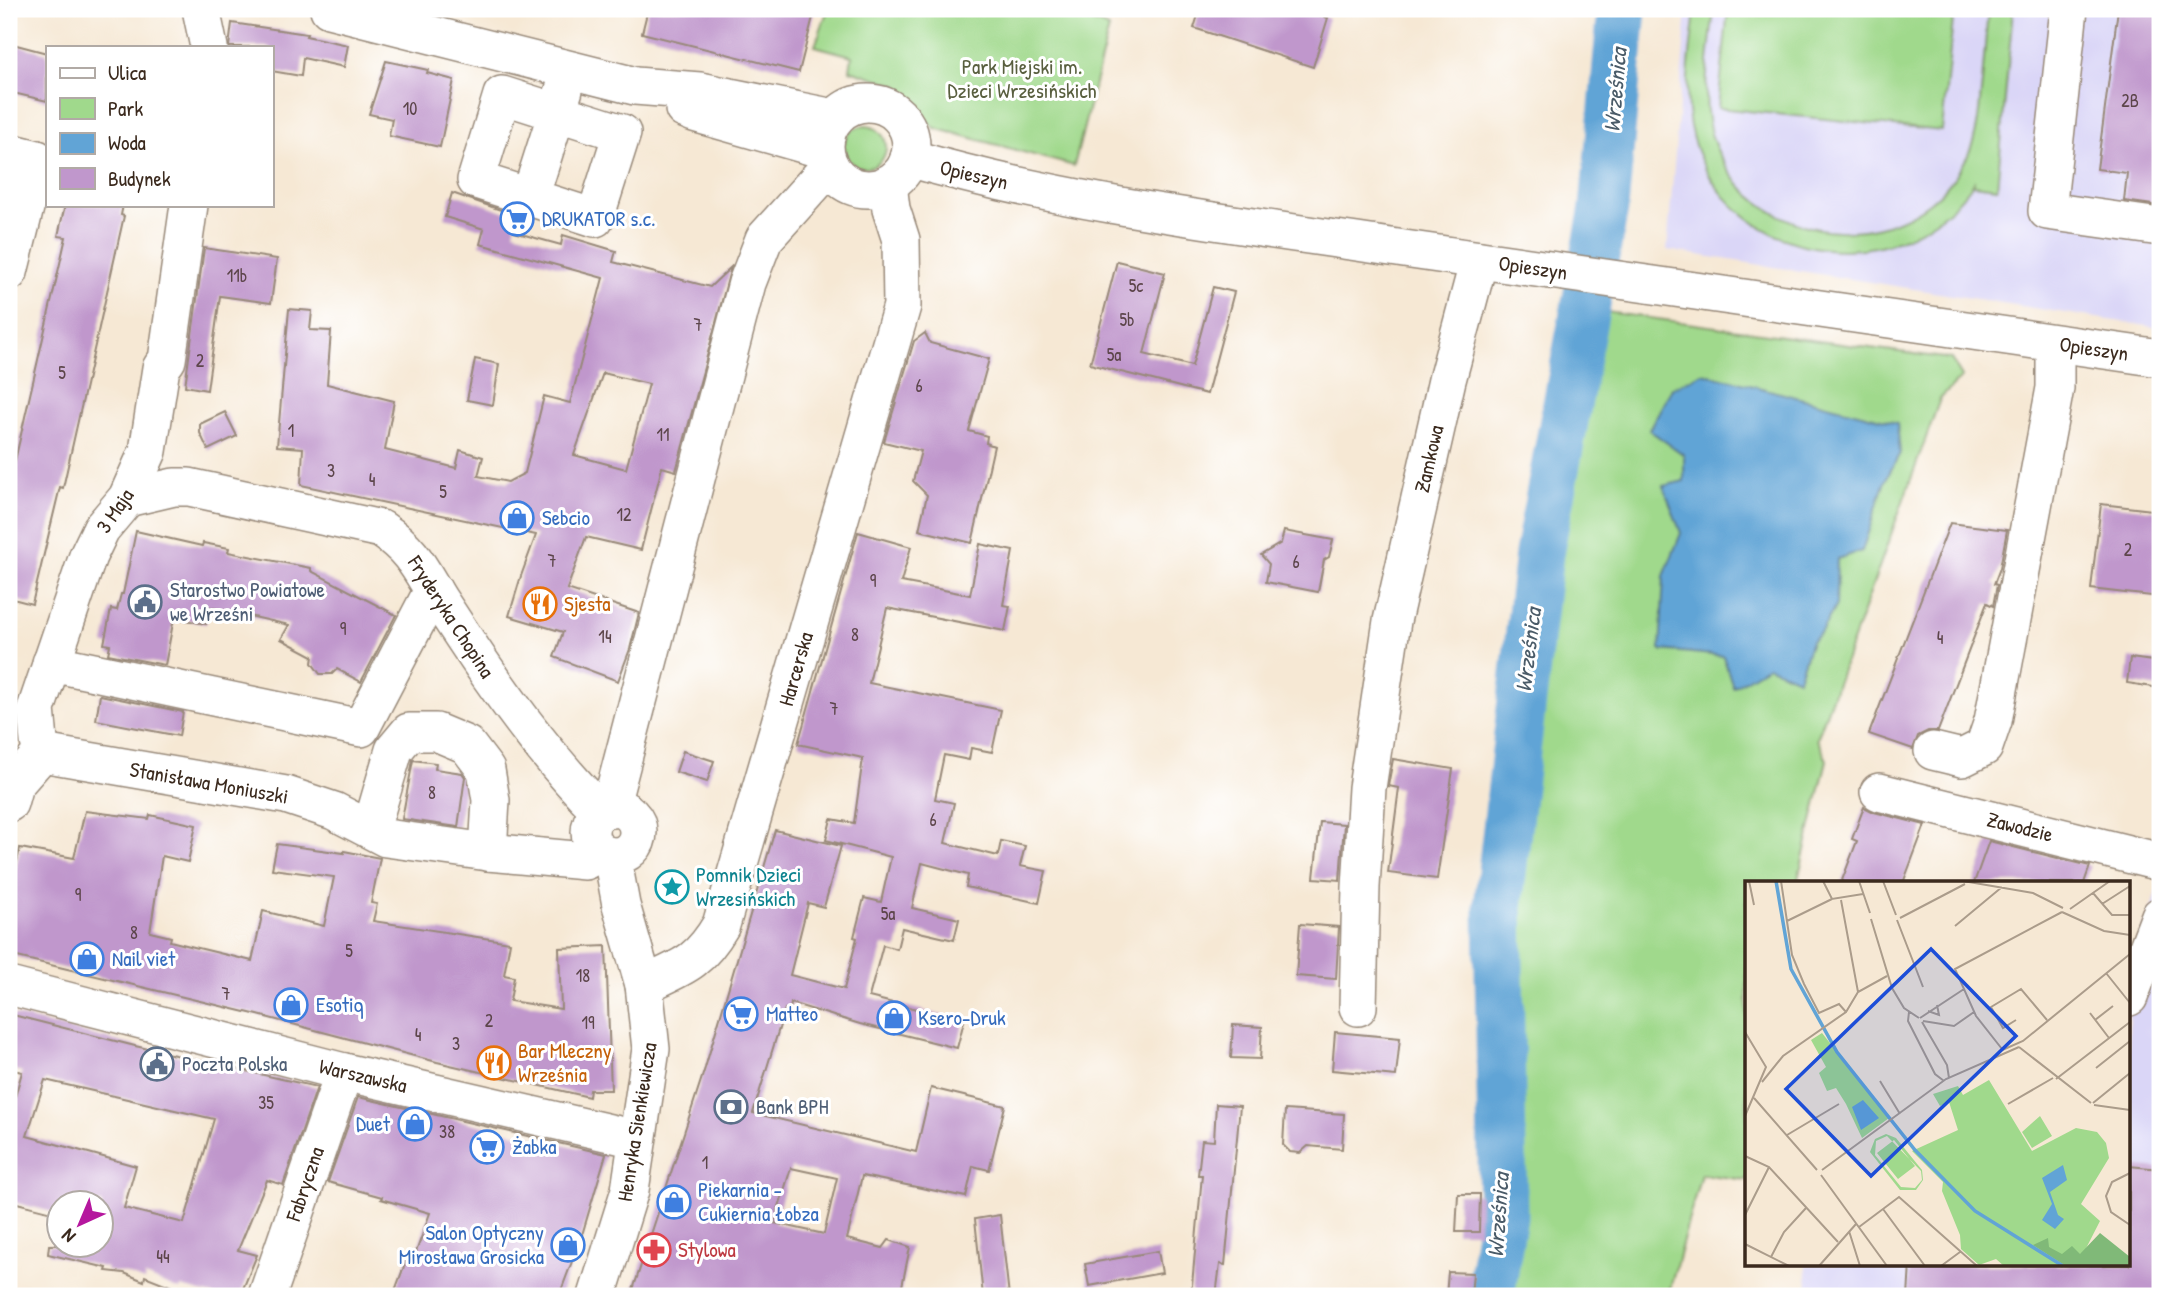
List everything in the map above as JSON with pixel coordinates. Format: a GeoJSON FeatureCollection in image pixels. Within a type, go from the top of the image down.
{"type":"FeatureCollection","features":[{"type":"Feature","properties":{"kind":"street"},"geometry":{"type":"LineString","coordinates":[[201,9],[209,46]]}},
{"type":"Feature","properties":{"kind":"street"},"geometry":{"type":"LineString","coordinates":[[329,9],[635,86],[700,91],[829,145],[840,180],[855,188],[872,189],[898,171],[911,142],[906,125],[895,112],[880,104],[863,102],[846,108],[829,145],[764,239],[747,283],[613,797],[607,811]]}},
{"type":"Feature","properties":{"kind":"street"},"geometry":{"type":"LineString","coordinates":[[2069,9],[2048,211],[2160,227]]}},
{"type":"Feature","properties":{"kind":"street"},"geometry":{"type":"LineString","coordinates":[[530,197],[571,69]]}},
{"type":"Feature","properties":{"kind":"street"},"geometry":{"type":"LineString","coordinates":[[502,95],[557,113],[622,133],[596,218],[476,180],[502,95]]}},
{"type":"Feature","properties":{"kind":"street"},"geometry":{"type":"LineString","coordinates":[[9,152],[37,159],[9,272]]}},
{"type":"Feature","properties":{"kind":"street","name":"Opieszyn"},"geometry":{"type":"LineString","coordinates":[[898,171],[962,174],[1117,206],[2160,358]]}},
{"type":"Feature","properties":{"kind":"street","name":"Harcerska"},"geometry":{"type":"LineString","coordinates":[[644,985],[697,957],[710,943],[720,925],[902,306],[901,240],[891,209],[898,171]]}},
{"type":"Feature","properties":{"kind":"street","name":"3 Maja"},"geometry":{"type":"LineString","coordinates":[[42,753],[36,709],[88,556],[101,529],[127,498],[148,451],[161,368],[167,360],[189,206]]}},
{"type":"Feature","properties":{"kind":"street","name":"Zamkowa"},"geometry":{"type":"LineString","coordinates":[[1359,1007],[1361,894],[1367,788],[1392,621],[1447,380],[1479,260]]}},
{"type":"Feature","properties":{"kind":"street"},"geometry":{"type":"LineString","coordinates":[[1933,751],[1962,758],[1984,747],[1993,721],[2055,388],[2055,344]]}},
{"type":"Feature","properties":{"kind":"street","name":"Fryderyka Chopina"},"geometry":{"type":"LineString","coordinates":[[127,498],[162,489],[189,488],[381,529],[401,543],[416,560],[492,679],[572,782],[607,811],[619,809],[629,814],[636,824],[638,836],[629,851],[618,856],[606,854]]}},
{"type":"Feature","properties":{"kind":"street"},"geometry":{"type":"LineString","coordinates":[[51,663],[361,728],[433,590]]}},
{"type":"Feature","properties":{"kind":"street"},"geometry":{"type":"LineString","coordinates":[[371,830],[394,750],[409,732],[436,732],[467,745],[486,770],[491,800],[488,852]]}},
{"type":"Feature","properties":{"kind":"street"},"geometry":{"type":"LineString","coordinates":[[9,803],[14,785],[42,753]]}},
{"type":"Feature","properties":{"kind":"street","name":"Stanisława Moniuszki"},"geometry":{"type":"LineString","coordinates":[[42,753],[286,795],[334,811],[386,838],[488,852],[585,861],[606,854]]}},
{"type":"Feature","properties":{"kind":"street","name":"Zawodzie"},"geometry":{"type":"LineString","coordinates":[[1879,792],[2160,862]]}},
{"type":"Feature","properties":{"kind":"street"},"geometry":{"type":"LineString","coordinates":[[606,854],[644,985]]}},
{"type":"Feature","properties":{"kind":"street"},"geometry":{"type":"LineString","coordinates":[[2130,994],[2160,916]]}},
{"type":"Feature","properties":{"kind":"street","name":"Henryka Sienkiewicza"},"geometry":{"type":"LineString","coordinates":[[597,1296],[630,1190],[651,1049],[644,985]]}},
{"type":"Feature","properties":{"kind":"street","name":"Warszawska"},"geometry":{"type":"LineString","coordinates":[[9,986],[344,1072],[636,1139]]}},
{"type":"Feature","properties":{"kind":"street","name":"Fabryczna"},"geometry":{"type":"LineString","coordinates":[[267,1296],[344,1072]]}},
{"type":"Feature","properties":{"kind":"shaded area"},"geometry":{"type":"Polygon","coordinates":[[[1687,9],[2160,9],[2160,328],[1667,250],[1687,9]]]}},
{"type":"Feature","properties":{"kind":"shaded area"},"geometry":{"type":"Polygon","coordinates":[[[2160,886],[2160,1296],[1809,1296],[1806,1266],[2130,1266],[2130,961],[2160,886]]]}},
{"type":"Feature","properties":{"kind":"green space","name":"Park Miejski im. Dzieci Wrzesińskich"},"geometry":{"type":"Polygon","coordinates":[[[828,9],[1060,9],[1109,28],[1074,166],[935,128],[907,102],[897,85],[850,70],[852,56],[815,46],[828,9]]]}},
{"type":"Feature","properties":{"kind":"green space"},"geometry":{"type":"Polygon","coordinates":[[[1695,9],[1714,9],[1707,78],[1707,113],[1715,145],[1737,181],[1766,208],[1801,224],[1839,231],[1877,228],[1912,214],[1944,190],[1968,155],[1974,138],[1988,9],[2013,9],[1997,188],[1974,185],[1974,182],[1943,215],[1907,237],[1867,248],[1826,249],[1786,239],[1750,220],[1719,190],[1697,151],[1692,134],[1687,99],[1695,9]]]}},
{"type":"Feature","properties":{"kind":"green space"},"geometry":{"type":"Polygon","coordinates":[[[1728,9],[1954,9],[1942,131],[1718,108],[1728,9]]]}},
{"type":"Feature","properties":{"kind":"green space"},"geometry":{"type":"Polygon","coordinates":[[[865,126],[880,132],[886,147],[880,162],[865,168],[850,162],[844,147],[850,132],[865,126]]]}},
{"type":"Feature","properties":{"kind":"green space"},"geometry":{"type":"Polygon","coordinates":[[[1591,310],[1951,359],[1962,377],[1940,399],[1817,739],[1827,760],[1797,881],[1745,881],[1745,1180],[1701,1174],[1668,1296],[1502,1296],[1516,1217],[1511,910],[1591,310]]]}},
{"type":"Feature","properties":{"kind":"water"},"geometry":{"type":"Polygon","coordinates":[[[1703,373],[1897,423],[1900,453],[1885,481],[1862,551],[1837,559],[1836,605],[1821,632],[1811,641],[1798,679],[1768,666],[1733,687],[1723,656],[1660,650],[1664,576],[1681,533],[1663,486],[1684,481],[1684,455],[1649,430],[1672,388],[1703,373]]]}},
{"type":"Feature","properties":{"kind":"building"},"geometry":{"type":"Polygon","coordinates":[[[648,9],[815,9],[799,72],[642,33],[648,9]]]}},
{"type":"Feature","properties":{"kind":"building"},"geometry":{"type":"Polygon","coordinates":[[[1200,9],[1301,9],[1328,18],[1313,67],[1194,28],[1200,9]]]}},
{"type":"Feature","properties":{"kind":"building"},"geometry":{"type":"Polygon","coordinates":[[[2118,9],[2160,9],[2160,206],[2124,201],[2127,173],[2097,169],[2118,9]]]}},
{"type":"Feature","properties":{"kind":"building"},"geometry":{"type":"Polygon","coordinates":[[[232,23],[307,34],[306,36],[348,45],[344,67],[303,58],[301,76],[273,71],[273,46],[229,46],[232,23]]]}},
{"type":"Feature","properties":{"kind":"building"},"geometry":{"type":"Polygon","coordinates":[[[9,43],[46,53],[46,101],[9,92],[9,43]]]}},
{"type":"Feature","properties":{"kind":"building"},"geometry":{"type":"Polygon","coordinates":[[[386,61],[428,70],[427,73],[454,80],[440,147],[389,136],[392,119],[369,114],[386,61]]]}},
{"type":"Feature","properties":{"kind":"building"},"geometry":{"type":"Polygon","coordinates":[[[452,193],[518,216],[514,232],[561,245],[563,235],[616,251],[613,262],[710,287],[731,267],[676,471],[662,467],[641,550],[586,537],[567,589],[639,613],[618,681],[554,657],[563,632],[509,616],[536,535],[301,485],[303,448],[277,446],[289,309],[312,311],[310,330],[331,331],[327,384],[394,401],[385,450],[456,468],[460,450],[483,457],[478,476],[508,482],[525,473],[544,396],[570,403],[603,278],[480,244],[484,229],[445,217],[452,193]],[[603,373],[574,455],[626,469],[649,384],[603,373]]]}},
{"type":"Feature","properties":{"kind":"building"},"geometry":{"type":"Polygon","coordinates":[[[65,206],[123,206],[121,215],[124,216],[63,488],[60,487],[32,604],[9,598],[9,487],[66,237],[58,236],[65,206]]]}},
{"type":"Feature","properties":{"kind":"building"},"geometry":{"type":"Polygon","coordinates":[[[204,248],[277,259],[271,303],[220,296],[207,390],[185,386],[204,248]]]}},
{"type":"Feature","properties":{"kind":"building"},"geometry":{"type":"Polygon","coordinates":[[[1117,261],[1165,273],[1144,354],[1192,366],[1213,287],[1234,292],[1207,394],[1090,364],[1117,261]]]}},
{"type":"Feature","properties":{"kind":"building"},"geometry":{"type":"Polygon","coordinates":[[[925,333],[930,343],[989,359],[969,431],[987,436],[986,443],[994,446],[972,543],[919,530],[927,495],[913,481],[921,451],[884,442],[914,341],[925,333]]]}},
{"type":"Feature","properties":{"kind":"building"},"geometry":{"type":"Polygon","coordinates":[[[475,359],[499,364],[493,405],[467,400],[475,359]]]}},
{"type":"Feature","properties":{"kind":"building"},"geometry":{"type":"Polygon","coordinates":[[[225,412],[237,436],[208,450],[200,433],[200,424],[225,412]]]}},
{"type":"Feature","properties":{"kind":"building"},"geometry":{"type":"Polygon","coordinates":[[[2101,504],[2160,511],[2160,597],[2091,589],[2101,504]]]}},
{"type":"Feature","properties":{"kind":"building"},"geometry":{"type":"Polygon","coordinates":[[[1950,523],[2007,530],[1994,584],[1997,585],[1993,606],[1987,603],[1938,731],[1928,731],[1918,736],[1913,749],[1869,734],[1950,523]]]}},
{"type":"Feature","properties":{"kind":"building"},"geometry":{"type":"Polygon","coordinates":[[[136,531],[202,546],[203,543],[229,548],[228,552],[311,568],[311,571],[396,615],[361,682],[337,669],[332,674],[320,674],[312,663],[313,656],[281,639],[289,625],[209,607],[206,624],[174,618],[165,665],[108,654],[110,645],[104,644],[111,609],[117,610],[123,594],[136,531]]]}},
{"type":"Feature","properties":{"kind":"building"},"geometry":{"type":"Polygon","coordinates":[[[1284,531],[1333,540],[1329,557],[1324,560],[1318,592],[1266,582],[1269,564],[1261,555],[1281,543],[1284,531]]]}},
{"type":"Feature","properties":{"kind":"building"},"geometry":{"type":"Polygon","coordinates":[[[858,532],[911,547],[901,582],[970,595],[980,544],[1013,551],[1003,605],[1010,606],[1005,631],[887,608],[869,683],[1001,710],[992,752],[971,748],[969,760],[944,755],[935,799],[954,803],[945,843],[998,856],[1001,841],[1025,846],[1020,866],[1046,871],[1039,903],[966,887],[968,875],[922,863],[912,908],[959,919],[954,940],[902,928],[897,949],[883,945],[869,997],[964,1021],[957,1048],[860,1024],[791,1003],[790,1010],[785,1009],[753,1113],[916,1152],[931,1088],[1005,1106],[989,1170],[973,1166],[966,1197],[862,1176],[847,1239],[883,1248],[889,1240],[910,1247],[900,1296],[631,1296],[705,1068],[775,830],[841,846],[824,907],[808,903],[790,975],[844,989],[864,898],[881,902],[891,857],[826,840],[831,819],[854,823],[863,758],[798,744],[858,532]],[[791,1168],[774,1223],[824,1234],[837,1178],[791,1168]]]}},
{"type":"Feature","properties":{"kind":"building"},"geometry":{"type":"Polygon","coordinates":[[[2130,658],[2160,662],[2160,688],[2127,683],[2130,658]]]}},
{"type":"Feature","properties":{"kind":"building"},"geometry":{"type":"Polygon","coordinates":[[[100,695],[183,712],[179,736],[96,720],[100,695]]]}},
{"type":"Feature","properties":{"kind":"building"},"geometry":{"type":"Polygon","coordinates":[[[683,751],[714,761],[707,782],[676,772],[683,751]]]}},
{"type":"Feature","properties":{"kind":"building"},"geometry":{"type":"Polygon","coordinates":[[[1393,759],[1453,769],[1437,879],[1388,873],[1399,788],[1388,786],[1393,759]]]}},
{"type":"Feature","properties":{"kind":"building"},"geometry":{"type":"Polygon","coordinates":[[[413,760],[436,763],[435,769],[462,773],[465,777],[458,827],[402,819],[413,760]]]}},
{"type":"Feature","properties":{"kind":"building"},"geometry":{"type":"Polygon","coordinates":[[[1864,807],[1925,825],[1904,881],[1842,881],[1857,841],[1852,839],[1864,807]]]}},
{"type":"Feature","properties":{"kind":"building"},"geometry":{"type":"Polygon","coordinates":[[[85,811],[149,819],[150,815],[196,825],[188,862],[162,856],[150,932],[171,937],[170,941],[252,961],[263,911],[324,926],[334,877],[272,869],[277,844],[380,858],[371,903],[377,904],[373,921],[510,942],[504,975],[514,977],[510,1001],[561,1009],[559,948],[606,946],[611,1090],[590,1090],[589,1097],[437,1062],[258,1015],[9,955],[9,899],[20,848],[74,858],[85,811]]]}},
{"type":"Feature","properties":{"kind":"building"},"geometry":{"type":"Polygon","coordinates":[[[1320,822],[1344,824],[1340,880],[1314,878],[1320,822]]]}},
{"type":"Feature","properties":{"kind":"building"},"geometry":{"type":"Polygon","coordinates":[[[1989,841],[2090,866],[2085,881],[1975,881],[1989,841]]]}},
{"type":"Feature","properties":{"kind":"building"},"geometry":{"type":"Polygon","coordinates":[[[1300,924],[1339,927],[1336,979],[1296,976],[1300,924]]]}},
{"type":"Feature","properties":{"kind":"building"},"geometry":{"type":"Polygon","coordinates":[[[9,1014],[317,1087],[283,1185],[267,1180],[238,1250],[257,1255],[240,1296],[217,1296],[181,1287],[180,1290],[145,1276],[144,1281],[73,1260],[116,1260],[116,1190],[46,1190],[46,1210],[9,1201],[9,1118],[22,1072],[9,1069],[9,1014]],[[45,1080],[27,1136],[136,1166],[124,1208],[184,1223],[214,1119],[45,1080]]]}},
{"type":"Feature","properties":{"kind":"building"},"geometry":{"type":"Polygon","coordinates":[[[1233,1025],[1262,1027],[1260,1059],[1231,1058],[1233,1025]]]}},
{"type":"Feature","properties":{"kind":"building"},"geometry":{"type":"Polygon","coordinates":[[[1335,1032],[1400,1038],[1396,1076],[1332,1070],[1335,1032]]]}},
{"type":"Feature","properties":{"kind":"building"},"geometry":{"type":"Polygon","coordinates":[[[358,1097],[606,1154],[582,1235],[559,1296],[393,1296],[409,1253],[415,1255],[430,1213],[328,1182],[358,1097]]]}},
{"type":"Feature","properties":{"kind":"building"},"geometry":{"type":"Polygon","coordinates":[[[1216,1104],[1240,1106],[1225,1265],[1220,1264],[1216,1296],[1191,1296],[1202,1175],[1198,1175],[1202,1140],[1214,1141],[1216,1104]]]}},
{"type":"Feature","properties":{"kind":"building"},"geometry":{"type":"Polygon","coordinates":[[[1285,1110],[1344,1114],[1342,1149],[1308,1146],[1300,1153],[1290,1152],[1283,1145],[1285,1110]]]}},
{"type":"Feature","properties":{"kind":"building"},"geometry":{"type":"Polygon","coordinates":[[[2130,1166],[2160,1169],[2160,1296],[1908,1296],[1910,1266],[2130,1266],[2130,1166]]]}},
{"type":"Feature","properties":{"kind":"building"},"geometry":{"type":"Polygon","coordinates":[[[1458,1194],[1480,1194],[1479,1232],[1456,1232],[1458,1194]]]}},
{"type":"Feature","properties":{"kind":"building"},"geometry":{"type":"Polygon","coordinates":[[[1000,1215],[1009,1296],[983,1296],[975,1219],[1000,1215]]]}},
{"type":"Feature","properties":{"kind":"building"},"geometry":{"type":"Polygon","coordinates":[[[1158,1251],[1162,1273],[1089,1286],[1085,1264],[1158,1251]]]}},
{"type":"Feature","properties":{"kind":"building"},"geometry":{"type":"Polygon","coordinates":[[[1448,1272],[1473,1273],[1471,1296],[1446,1296],[1448,1272]]]}},
{"type":"Feature","properties":{"kind":"waterway","name":"Wrześnica"},"geometry":{"type":"LineString","coordinates":[[1490,1296],[1503,1215],[1498,907],[1539,554],[1604,208],[1622,9]]}},
{"type":"Feature","properties":{"kind":"place","name":"DRUKATOR s.c."},"geometry":{"type":"Point","coordinates":[517,219]}},
{"type":"Feature","properties":{"kind":"place","name":"Sebcio"},"geometry":{"type":"Point","coordinates":[517,518]}},
{"type":"Feature","properties":{"kind":"place","name":"Starostwo Powiatowe we Wrześni"},"geometry":{"type":"Point","coordinates":[145,602]}},
{"type":"Feature","properties":{"kind":"place","name":"Sjesta"},"geometry":{"type":"Point","coordinates":[540,604]}},
{"type":"Feature","properties":{"kind":"place","name":"Pomnik Dzieci Wrzesińskich"},"geometry":{"type":"Point","coordinates":[672,887]}},
{"type":"Feature","properties":{"kind":"place","name":"Nail viet"},"geometry":{"type":"Point","coordinates":[87,959]}},
{"type":"Feature","properties":{"kind":"place","name":"Esotiq"},"geometry":{"type":"Point","coordinates":[291,1005]}},
{"type":"Feature","properties":{"kind":"place","name":"Matteo"},"geometry":{"type":"Point","coordinates":[741,1014]}},
{"type":"Feature","properties":{"kind":"place","name":"Ksero-Druk"},"geometry":{"type":"Point","coordinates":[894,1018]}},
{"type":"Feature","properties":{"kind":"place","name":"Bar Mleczny Września"},"geometry":{"type":"Point","coordinates":[494,1063]}},
{"type":"Feature","properties":{"kind":"place","name":"Poczta Polska"},"geometry":{"type":"Point","coordinates":[157,1064]}},
{"type":"Feature","properties":{"kind":"place","name":"Bank BPH"},"geometry":{"type":"Point","coordinates":[731,1107]}},
{"type":"Feature","properties":{"kind":"place","name":"Duet"},"geometry":{"type":"Point","coordinates":[415,1124]}},
{"type":"Feature","properties":{"kind":"place","name":"Żabka"},"geometry":{"type":"Point","coordinates":[487,1147]}},
{"type":"Feature","properties":{"kind":"place","name":"Piekarnia - Cukiernia Łobza"},"geometry":{"type":"Point","coordinates":[674,1202]}},
{"type":"Feature","properties":{"kind":"place","name":"Salon Optyczny Mirosława Grosicka"},"geometry":{"type":"Point","coordinates":[568,1245]}},
{"type":"Feature","properties":{"kind":"place","name":"Stylowa"},"geometry":{"type":"Point","coordinates":[654,1250]}}]}
